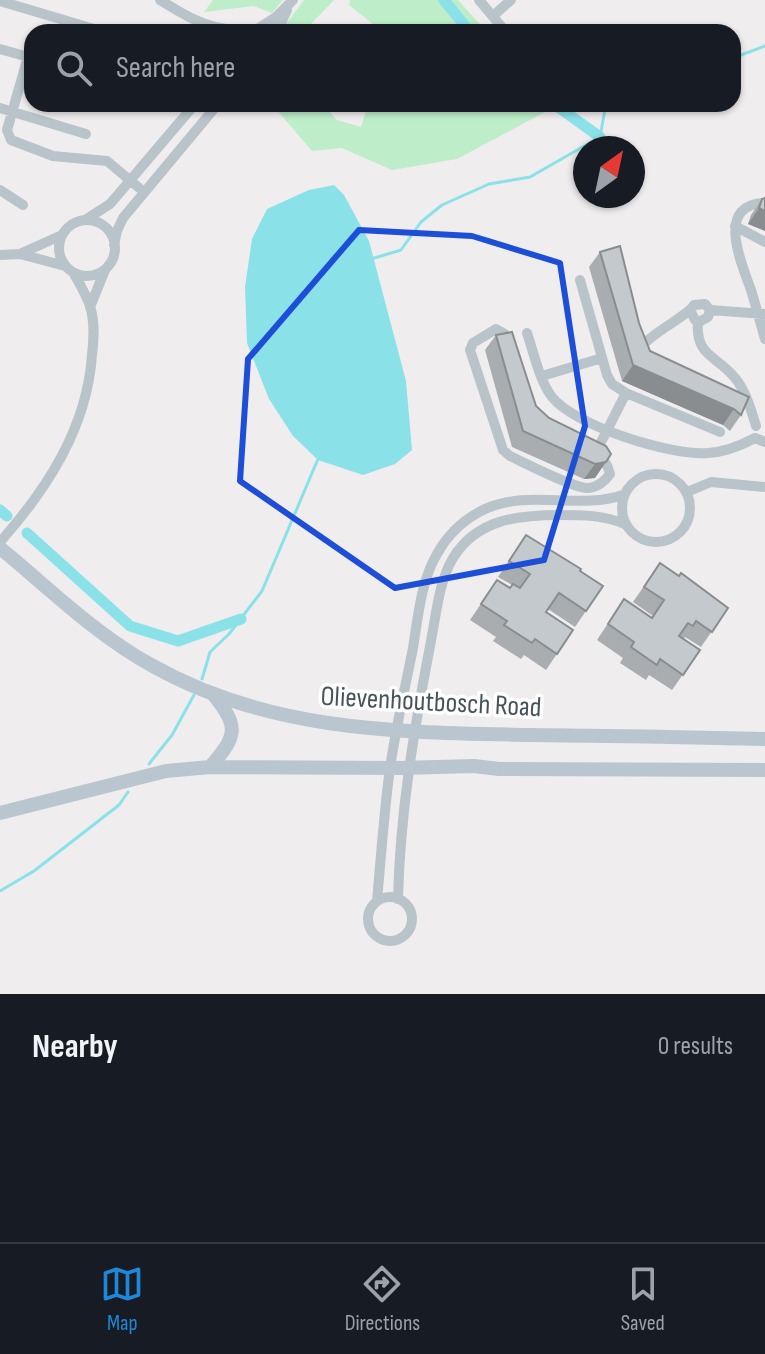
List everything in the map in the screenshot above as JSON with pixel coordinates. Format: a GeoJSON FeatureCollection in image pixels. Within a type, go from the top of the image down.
{"type":"FeatureCollection","features":[{"type":"Feature","properties":{"kind":"main road","name":"Olievenhoutbosch Road"},"geometry":{"type":"LineString","coordinates":[[0,545],[120,647],[154,667],[212,693],[276,715],[342,727],[414,733],[765,739]]}},
{"type":"Feature","properties":{"kind":"main road"},"geometry":{"type":"LineString","coordinates":[[210,767],[227,748],[233,730],[229,715],[212,693]]}},
{"type":"Feature","properties":{"kind":"main road"},"geometry":{"type":"LineString","coordinates":[[0,813],[166,771],[210,767],[474,766],[499,769],[765,770]]}},
{"type":"Feature","properties":{"kind":"street"},"geometry":{"type":"LineString","coordinates":[[47,14],[51,0]]}},
{"type":"Feature","properties":{"kind":"street"},"geometry":{"type":"LineString","coordinates":[[160,0],[205,24]]}},
{"type":"Feature","properties":{"kind":"street"},"geometry":{"type":"LineString","coordinates":[[479,0],[500,24]]}},
{"type":"Feature","properties":{"kind":"street"},"geometry":{"type":"LineString","coordinates":[[493,16],[511,0]]}},
{"type":"Feature","properties":{"kind":"street"},"geometry":{"type":"LineString","coordinates":[[0,1],[79,24]]}},
{"type":"Feature","properties":{"kind":"street"},"geometry":{"type":"LineString","coordinates":[[266,24],[292,2]]}},
{"type":"Feature","properties":{"kind":"street"},"geometry":{"type":"LineString","coordinates":[[281,24],[292,2]]}},
{"type":"Feature","properties":{"kind":"street"},"geometry":{"type":"LineString","coordinates":[[187,17],[194,24]]}},
{"type":"Feature","properties":{"kind":"street"},"geometry":{"type":"LineString","coordinates":[[0,49],[24,56]]}},
{"type":"Feature","properties":{"kind":"street"},"geometry":{"type":"LineString","coordinates":[[24,77],[7,130],[11,140],[53,156],[107,161],[144,192]]}},
{"type":"Feature","properties":{"kind":"street"},"geometry":{"type":"LineString","coordinates":[[0,108],[86,134]]}},
{"type":"Feature","properties":{"kind":"street"},"geometry":{"type":"LineString","coordinates":[[84,221],[105,208],[188,112]]}},
{"type":"Feature","properties":{"kind":"street"},"geometry":{"type":"LineString","coordinates":[[90,307],[114,254],[119,225],[211,112]]}},
{"type":"Feature","properties":{"kind":"street"},"geometry":{"type":"LineString","coordinates":[[0,190],[23,205]]}},
{"type":"Feature","properties":{"kind":"street"},"geometry":{"type":"LineString","coordinates":[[765,203],[750,204],[744,208],[735,226],[742,264],[761,314],[765,339]]}},
{"type":"Feature","properties":{"kind":"street"},"geometry":{"type":"LineString","coordinates":[[0,255],[20,254],[45,245],[75,223],[84,221],[104,227],[114,245]]}},
{"type":"Feature","properties":{"kind":"street"},"geometry":{"type":"LineString","coordinates":[[735,226],[765,242]]}},
{"type":"Feature","properties":{"kind":"street"},"geometry":{"type":"LineString","coordinates":[[0,545],[53,473],[68,446],[83,407],[92,365],[94,330],[90,307],[59,251],[62,235]]}},
{"type":"Feature","properties":{"kind":"street"},"geometry":{"type":"LineString","coordinates":[[20,254],[89,276],[105,270]]}},
{"type":"Feature","properties":{"kind":"street"},"geometry":{"type":"LineString","coordinates":[[580,280],[612,384],[626,393],[720,432]]}},
{"type":"Feature","properties":{"kind":"street"},"geometry":{"type":"LineString","coordinates":[[527,333],[548,390],[560,405],[607,429],[665,449],[705,454],[760,440],[753,432],[761,425],[737,379],[702,347],[694,316],[697,303],[705,304],[710,310],[761,314]]}},
{"type":"Feature","properties":{"kind":"street"},"geometry":{"type":"LineString","coordinates":[[652,357],[638,342],[694,316],[705,320],[710,310]]}},
{"type":"Feature","properties":{"kind":"street"},"geometry":{"type":"LineString","coordinates":[[493,330],[503,331],[531,416],[597,450],[610,474],[604,481],[589,488],[510,456],[498,441],[471,345],[493,330]]}},
{"type":"Feature","properties":{"kind":"street"},"geometry":{"type":"LineString","coordinates":[[542,376],[602,358]]}},
{"type":"Feature","properties":{"kind":"street"},"geometry":{"type":"LineString","coordinates":[[597,450],[626,393]]}},
{"type":"Feature","properties":{"kind":"street"},"geometry":{"type":"LineString","coordinates":[[648,474],[670,477],[687,492],[690,503],[687,524],[672,539],[651,542],[631,533],[625,524],[621,505],[623,495],[638,478],[648,474]]}},
{"type":"Feature","properties":{"kind":"street"},"geometry":{"type":"LineString","coordinates":[[687,492],[711,482],[765,487]]}},
{"type":"Feature","properties":{"kind":"street"},"geometry":{"type":"LineString","coordinates":[[377,901],[390,897],[409,908],[412,922],[405,935],[393,941],[378,938],[369,927],[369,913],[377,901],[390,768],[429,569],[453,530],[467,519],[500,503],[535,499],[594,501],[623,495]]}},
{"type":"Feature","properties":{"kind":"street"},"geometry":{"type":"LineString","coordinates":[[398,899],[399,851],[408,768],[447,572],[453,559],[469,539],[498,521],[522,515],[599,516],[625,524]]}},
{"type":"Feature","properties":{"kind":"highlighted area"},"geometry":{"type":"Polygon","coordinates":[[[359,230],[472,236],[560,263],[585,426],[544,560],[395,588],[240,481],[248,359],[359,230]]]}},
{"type":"Feature","properties":{"kind":"green space"},"geometry":{"type":"Polygon","coordinates":[[[213,0],[283,0],[272,13],[254,6],[204,12],[213,0]]]}},
{"type":"Feature","properties":{"kind":"green space"},"geometry":{"type":"Polygon","coordinates":[[[304,0],[334,0],[311,24],[286,24],[304,0]]]}},
{"type":"Feature","properties":{"kind":"green space"},"geometry":{"type":"Polygon","coordinates":[[[350,0],[458,0],[480,24],[373,24],[349,5],[350,0]]]}},
{"type":"Feature","properties":{"kind":"green space"},"geometry":{"type":"Polygon","coordinates":[[[279,112],[330,112],[337,120],[361,127],[366,112],[545,112],[457,159],[392,170],[342,148],[312,151],[279,112]]]}},
{"type":"Feature","properties":{"kind":"water"},"geometry":{"type":"Polygon","coordinates":[[[334,185],[344,195],[369,241],[406,381],[412,450],[395,464],[363,475],[318,460],[293,436],[269,399],[247,343],[245,287],[252,239],[267,209],[309,190],[334,185]]]}},
{"type":"Feature","properties":{"kind":"building"},"geometry":{"type":"Polygon","coordinates":[[[765,198],[765,211],[759,208],[765,198]]]}},
{"type":"Feature","properties":{"kind":"building"},"geometry":{"type":"Polygon","coordinates":[[[620,246],[639,323],[650,351],[749,397],[741,415],[734,409],[633,365],[600,252],[620,246]]]}},
{"type":"Feature","properties":{"kind":"building"},"geometry":{"type":"Polygon","coordinates":[[[512,332],[536,406],[549,418],[606,446],[611,454],[606,462],[595,464],[523,431],[496,335],[512,332]]]}},
{"type":"Feature","properties":{"kind":"building"},"geometry":{"type":"Polygon","coordinates":[[[526,535],[603,586],[586,611],[559,593],[546,612],[573,630],[557,654],[535,639],[532,643],[504,625],[507,621],[481,604],[497,580],[510,588],[513,584],[520,588],[530,574],[509,561],[526,535]]]}},
{"type":"Feature","properties":{"kind":"building"},"geometry":{"type":"Polygon","coordinates":[[[660,563],[679,576],[681,573],[728,608],[712,632],[696,621],[693,626],[688,623],[679,636],[700,650],[683,675],[660,659],[657,665],[631,647],[634,642],[608,624],[624,599],[652,618],[664,600],[644,587],[660,563]]]}},
{"type":"Feature","properties":{"kind":"waterway"},"geometry":{"type":"LineString","coordinates":[[444,0],[464,24]]}},
{"type":"Feature","properties":{"kind":"waterway"},"geometry":{"type":"LineString","coordinates":[[741,55],[765,46]]}},
{"type":"Feature","properties":{"kind":"waterway"},"geometry":{"type":"LineString","coordinates":[[565,112],[599,136]]}},
{"type":"Feature","properties":{"kind":"waterway"},"geometry":{"type":"LineString","coordinates":[[371,259],[401,250],[421,222],[442,205],[489,184],[530,177],[600,137],[605,112]]}},
{"type":"Feature","properties":{"kind":"waterway"},"geometry":{"type":"LineString","coordinates":[[202,679],[210,652],[229,634],[262,591],[318,459]]}},
{"type":"Feature","properties":{"kind":"waterway"},"geometry":{"type":"LineString","coordinates":[[0,510],[7,516]]}},
{"type":"Feature","properties":{"kind":"waterway"},"geometry":{"type":"LineString","coordinates":[[27,533],[130,626],[178,641],[241,619]]}},
{"type":"Feature","properties":{"kind":"waterway"},"geometry":{"type":"LineString","coordinates":[[149,764],[172,735],[194,695]]}},
{"type":"Feature","properties":{"kind":"waterway"},"geometry":{"type":"LineString","coordinates":[[0,891],[34,871],[119,805],[128,792]]}}]}
